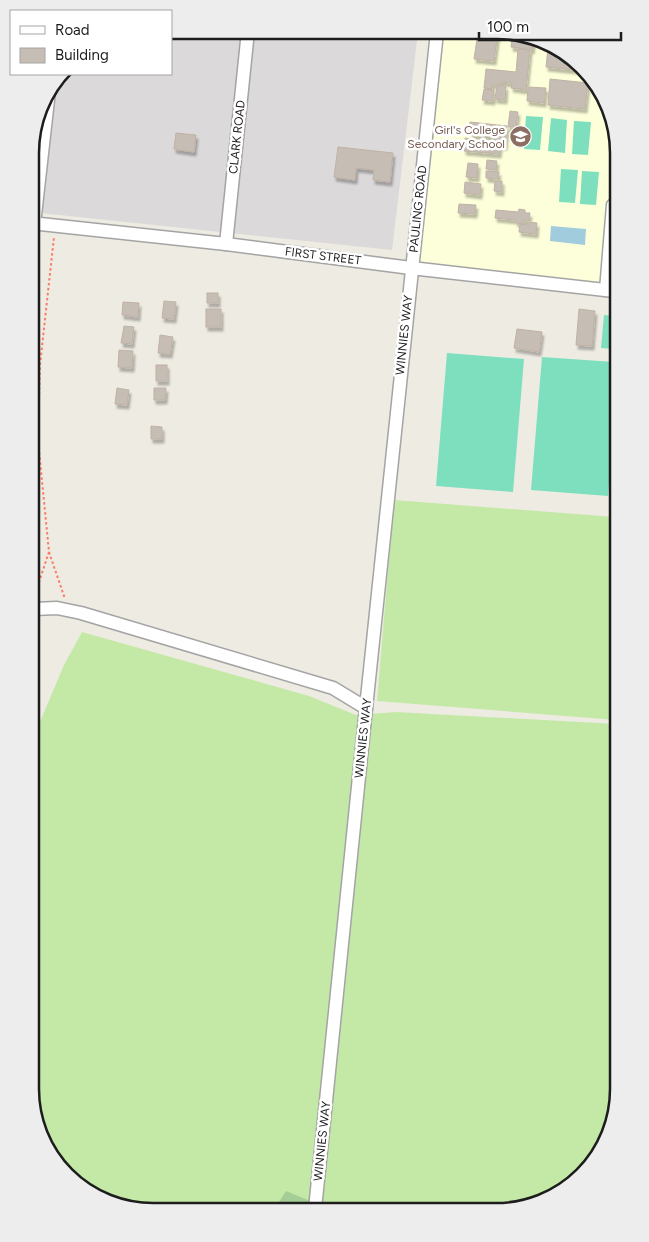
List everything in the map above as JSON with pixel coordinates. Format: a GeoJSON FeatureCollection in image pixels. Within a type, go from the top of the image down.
{"type":"FeatureCollection","features":[{"type":"Feature","properties":{"kind":"street","name":"CLARK ROAD"},"geometry":{"type":"LineString","coordinates":[[226,244],[247,39]]}},
{"type":"Feature","properties":{"kind":"street","name":"PAULING ROAD"},"geometry":{"type":"LineString","coordinates":[[411,268],[435,39]]}},
{"type":"Feature","properties":{"kind":"street"},"geometry":{"type":"LineString","coordinates":[[39,174],[47,110]]}},
{"type":"Feature","properties":{"kind":"street","name":"FIRST STREET"},"geometry":{"type":"LineString","coordinates":[[39,224],[226,244],[411,268],[610,290]]}},
{"type":"Feature","properties":{"kind":"street","name":"WINNIES WAY"},"geometry":{"type":"LineString","coordinates":[[316,1203],[411,268]]}},
{"type":"Feature","properties":{"kind":"street"},"geometry":{"type":"LineString","coordinates":[[39,609],[57,608],[90,615],[333,688],[366,708]]}},
{"type":"Feature","properties":{"kind":"path"},"geometry":{"type":"LineString","coordinates":[[39,402],[40,365],[55,225]]}},
{"type":"Feature","properties":{"kind":"path"},"geometry":{"type":"LineString","coordinates":[[39,450],[49,552],[69,610]]}},
{"type":"Feature","properties":{"kind":"path"},"geometry":{"type":"LineString","coordinates":[[39,582],[49,552]]}},
{"type":"Feature","properties":{"kind":"shaded area"},"geometry":{"type":"Polygon","coordinates":[[[172,39],[417,39],[392,250],[39,213],[40,138],[47,109],[62,83],[70,75],[172,75],[172,39]]]}},
{"type":"Feature","properties":{"kind":"shaded area","name":"Girl's College Secondary School"},"geometry":{"type":"Polygon","coordinates":[[[440,39],[503,39],[518,41],[533,45],[559,58],[582,78],[591,90],[604,116],[608,131],[610,198],[603,286],[416,263],[440,39]]]}},
{"type":"Feature","properties":{"kind":"green space"},"geometry":{"type":"Polygon","coordinates":[[[526,116],[543,117],[540,150],[524,149],[526,116]]]}},
{"type":"Feature","properties":{"kind":"green space"},"geometry":{"type":"Polygon","coordinates":[[[551,118],[567,120],[565,153],[548,151],[551,118]]]}},
{"type":"Feature","properties":{"kind":"green space"},"geometry":{"type":"Polygon","coordinates":[[[574,121],[591,122],[588,155],[572,154],[574,121]]]}},
{"type":"Feature","properties":{"kind":"green space"},"geometry":{"type":"Polygon","coordinates":[[[561,169],[578,170],[575,203],[559,202],[561,169]]]}},
{"type":"Feature","properties":{"kind":"green space"},"geometry":{"type":"Polygon","coordinates":[[[582,171],[599,172],[596,205],[580,204],[582,171]]]}},
{"type":"Feature","properties":{"kind":"green space"},"geometry":{"type":"Polygon","coordinates":[[[604,315],[610,316],[610,349],[601,348],[604,315]]]}},
{"type":"Feature","properties":{"kind":"green space"},"geometry":{"type":"Polygon","coordinates":[[[447,353],[524,359],[513,492],[436,486],[447,353]]]}},
{"type":"Feature","properties":{"kind":"green space"},"geometry":{"type":"Polygon","coordinates":[[[542,357],[610,362],[610,471],[608,496],[531,490],[542,357]]]}},
{"type":"Feature","properties":{"kind":"green space"},"geometry":{"type":"Polygon","coordinates":[[[394,500],[610,517],[610,720],[377,701],[394,500]]]}},
{"type":"Feature","properties":{"kind":"green space"},"geometry":{"type":"Polygon","coordinates":[[[82,632],[309,696],[356,715],[396,712],[610,724],[610,1096],[604,1126],[598,1140],[587,1159],[577,1170],[553,1188],[533,1197],[518,1201],[496,1203],[138,1202],[109,1195],[78,1175],[67,1164],[51,1140],[41,1111],[39,1089],[39,724],[64,665],[82,632]]]}},
{"type":"Feature","properties":{"kind":"green space"},"geometry":{"type":"Polygon","coordinates":[[[286,1191],[315,1203],[279,1203],[286,1191]]]}},
{"type":"Feature","properties":{"kind":"water"},"geometry":{"type":"Polygon","coordinates":[[[551,226],[586,229],[585,245],[550,241],[551,226]]]}},
{"type":"Feature","properties":{"kind":"building"},"geometry":{"type":"Polygon","coordinates":[[[477,39],[497,39],[494,61],[474,59],[477,39]]]}},
{"type":"Feature","properties":{"kind":"building"},"geometry":{"type":"Polygon","coordinates":[[[512,40],[533,45],[532,50],[511,47],[512,40]]]}},
{"type":"Feature","properties":{"kind":"building"},"geometry":{"type":"Polygon","coordinates":[[[518,49],[530,50],[526,90],[511,88],[512,83],[501,82],[501,84],[493,84],[492,89],[484,88],[486,69],[516,72],[518,49]]]}},
{"type":"Feature","properties":{"kind":"building"},"geometry":{"type":"Polygon","coordinates":[[[548,51],[574,70],[546,67],[548,51]]]}},
{"type":"Feature","properties":{"kind":"building"},"geometry":{"type":"Polygon","coordinates":[[[550,79],[586,83],[588,86],[585,109],[548,105],[550,79]]]}},
{"type":"Feature","properties":{"kind":"building"},"geometry":{"type":"Polygon","coordinates":[[[497,85],[506,86],[505,100],[495,99],[497,85]]]}},
{"type":"Feature","properties":{"kind":"building"},"geometry":{"type":"Polygon","coordinates":[[[528,87],[546,88],[544,103],[527,101],[528,87]]]}},
{"type":"Feature","properties":{"kind":"building"},"geometry":{"type":"Polygon","coordinates":[[[484,89],[494,90],[493,101],[482,100],[484,89]]]}},
{"type":"Feature","properties":{"kind":"building"},"geometry":{"type":"Polygon","coordinates":[[[510,111],[518,112],[516,127],[508,127],[510,111]]]}},
{"type":"Feature","properties":{"kind":"building"},"geometry":{"type":"Polygon","coordinates":[[[470,122],[507,126],[505,146],[498,146],[499,141],[494,140],[495,137],[471,135],[469,130],[470,122]]]}},
{"type":"Feature","properties":{"kind":"building"},"geometry":{"type":"Polygon","coordinates":[[[176,133],[196,135],[194,152],[174,149],[176,133]]]}},
{"type":"Feature","properties":{"kind":"building"},"geometry":{"type":"Polygon","coordinates":[[[465,138],[472,139],[472,145],[500,147],[499,154],[464,151],[465,138]]]}},
{"type":"Feature","properties":{"kind":"building"},"geometry":{"type":"Polygon","coordinates":[[[338,147],[393,153],[390,182],[373,180],[374,170],[356,168],[355,180],[334,177],[338,147]]]}},
{"type":"Feature","properties":{"kind":"building"},"geometry":{"type":"Polygon","coordinates":[[[487,160],[497,161],[496,170],[486,169],[487,160]]]}},
{"type":"Feature","properties":{"kind":"building"},"geometry":{"type":"Polygon","coordinates":[[[468,163],[478,164],[477,178],[466,177],[468,163]]]}},
{"type":"Feature","properties":{"kind":"building"},"geometry":{"type":"Polygon","coordinates":[[[486,171],[499,172],[498,179],[486,178],[486,171]]]}},
{"type":"Feature","properties":{"kind":"building"},"geometry":{"type":"Polygon","coordinates":[[[495,181],[502,181],[502,192],[494,191],[495,181]]]}},
{"type":"Feature","properties":{"kind":"building"},"geometry":{"type":"Polygon","coordinates":[[[465,182],[481,184],[480,195],[464,193],[465,182]]]}},
{"type":"Feature","properties":{"kind":"building"},"geometry":{"type":"Polygon","coordinates":[[[459,204],[476,205],[475,214],[458,213],[459,204]]]}},
{"type":"Feature","properties":{"kind":"building"},"geometry":{"type":"Polygon","coordinates":[[[519,209],[525,210],[525,213],[530,213],[529,221],[523,221],[523,224],[516,223],[516,220],[495,218],[496,210],[518,212],[519,209]]]}},
{"type":"Feature","properties":{"kind":"building"},"geometry":{"type":"Polygon","coordinates":[[[529,222],[537,223],[536,234],[519,232],[520,224],[529,225],[529,222]]]}},
{"type":"Feature","properties":{"kind":"building"},"geometry":{"type":"Polygon","coordinates":[[[207,293],[218,293],[218,303],[207,303],[207,293]]]}},
{"type":"Feature","properties":{"kind":"building"},"geometry":{"type":"Polygon","coordinates":[[[164,301],[176,302],[174,319],[162,318],[164,301]]]}},
{"type":"Feature","properties":{"kind":"building"},"geometry":{"type":"Polygon","coordinates":[[[123,302],[139,303],[138,317],[122,315],[123,302]]]}},
{"type":"Feature","properties":{"kind":"building"},"geometry":{"type":"Polygon","coordinates":[[[206,309],[221,309],[221,327],[206,327],[206,309]]]}},
{"type":"Feature","properties":{"kind":"building"},"geometry":{"type":"Polygon","coordinates":[[[579,309],[595,311],[592,346],[576,345],[579,309]]]}},
{"type":"Feature","properties":{"kind":"building"},"geometry":{"type":"Polygon","coordinates":[[[124,326],[134,327],[132,344],[121,343],[124,326]]]}},
{"type":"Feature","properties":{"kind":"building"},"geometry":{"type":"Polygon","coordinates":[[[517,329],[542,332],[539,352],[514,348],[517,329]]]}},
{"type":"Feature","properties":{"kind":"building"},"geometry":{"type":"Polygon","coordinates":[[[160,335],[173,337],[170,354],[158,353],[160,335]]]}},
{"type":"Feature","properties":{"kind":"building"},"geometry":{"type":"Polygon","coordinates":[[[119,350],[133,351],[132,368],[118,367],[119,350]]]}},
{"type":"Feature","properties":{"kind":"building"},"geometry":{"type":"Polygon","coordinates":[[[156,365],[167,365],[167,381],[156,381],[156,365]]]}},
{"type":"Feature","properties":{"kind":"building"},"geometry":{"type":"Polygon","coordinates":[[[117,388],[129,390],[127,405],[115,404],[117,388]]]}},
{"type":"Feature","properties":{"kind":"building"},"geometry":{"type":"Polygon","coordinates":[[[154,388],[166,388],[165,400],[154,400],[154,388]]]}},
{"type":"Feature","properties":{"kind":"building"},"geometry":{"type":"Polygon","coordinates":[[[151,426],[162,427],[162,439],[151,439],[151,426]]]}},
{"type":"Feature","properties":{"kind":"place","name":"Girl's College Secondary School"},"geometry":{"type":"Point","coordinates":[521,137]}}]}
